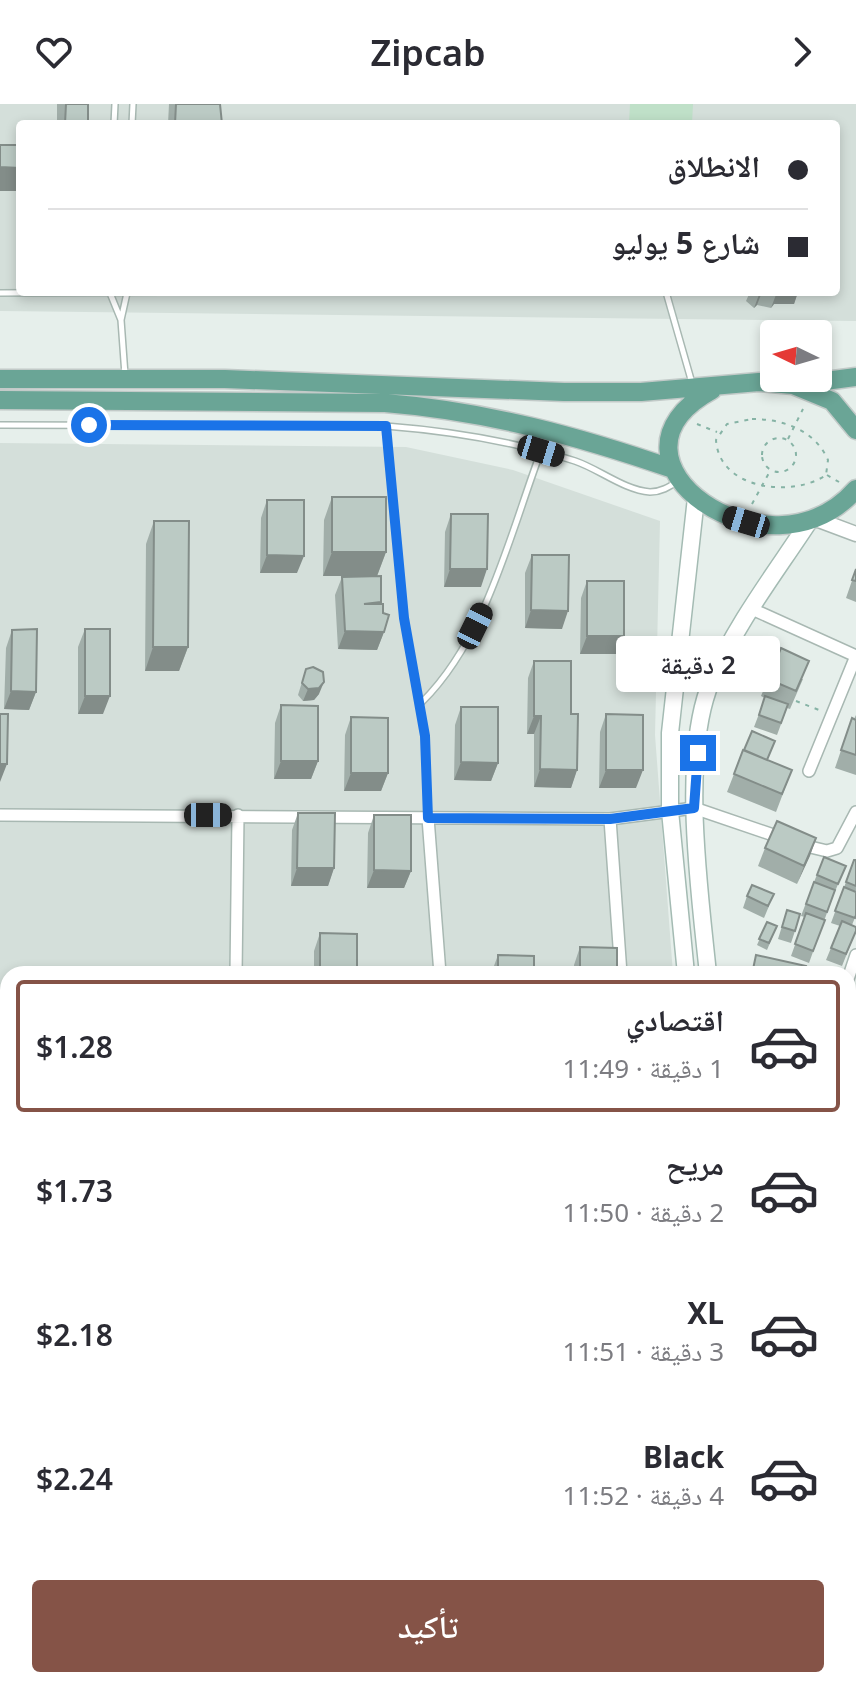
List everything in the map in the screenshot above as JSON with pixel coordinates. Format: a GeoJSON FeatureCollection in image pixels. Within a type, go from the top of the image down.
{"type":"FeatureCollection","features":[{"type":"Feature","properties":{"kind":"main road"},"geometry":{"type":"LineString","coordinates":[[832,380],[856,377]]}},
{"type":"Feature","properties":{"kind":"main road"},"geometry":{"type":"LineString","coordinates":[[0,379],[125,379],[564,392],[693,388],[760,382]]}},
{"type":"Feature","properties":{"kind":"main road"},"geometry":{"type":"LineString","coordinates":[[676,475],[670,446],[674,424],[687,404],[718,386]]}},
{"type":"Feature","properties":{"kind":"main road"},"geometry":{"type":"LineString","coordinates":[[810,392],[832,401],[855,426]]}},
{"type":"Feature","properties":{"kind":"main road"},"geometry":{"type":"LineString","coordinates":[[0,400],[385,403],[441,408],[566,434],[676,475],[696,498],[719,514],[764,525],[813,520],[839,508],[852,488]]}},
{"type":"Feature","properties":{"kind":"main road"},"geometry":{"type":"LineString","coordinates":[[685,966],[670,811],[673,699],[696,498]]}},
{"type":"Feature","properties":{"kind":"main road"},"geometry":{"type":"LineString","coordinates":[[707,966],[694,808],[704,705],[712,681],[752,609],[813,520]]}},
{"type":"Feature","properties":{"kind":"street"},"geometry":{"type":"LineString","coordinates":[[813,520],[856,534]]}},
{"type":"Feature","properties":{"kind":"street"},"geometry":{"type":"LineString","coordinates":[[752,609],[856,656],[809,771]]}},
{"type":"Feature","properties":{"kind":"street"},"geometry":{"type":"LineString","coordinates":[[0,815],[610,819],[694,808],[827,851],[837,848],[856,812]]}},
{"type":"Feature","properties":{"kind":"street"},"geometry":{"type":"LineString","coordinates":[[236,966],[238,815]]}},
{"type":"Feature","properties":{"kind":"street"},"geometry":{"type":"LineString","coordinates":[[428,818],[439,966]]}},
{"type":"Feature","properties":{"kind":"street"},"geometry":{"type":"LineString","coordinates":[[610,819],[620,966]]}},
{"type":"Feature","properties":{"kind":"lane"},"geometry":{"type":"LineString","coordinates":[[111,296],[121,320]]}},
{"type":"Feature","properties":{"kind":"lane"},"geometry":{"type":"LineString","coordinates":[[125,379],[121,320],[126,296]]}},
{"type":"Feature","properties":{"kind":"lane"},"geometry":{"type":"LineString","coordinates":[[667,296],[693,388]]}},
{"type":"Feature","properties":{"kind":"lane"},"geometry":{"type":"LineString","coordinates":[[0,425],[386,426],[442,431],[541,451],[578,462],[644,491],[661,491],[676,475]]}},
{"type":"Feature","properties":{"kind":"lane"},"geometry":{"type":"LineString","coordinates":[[386,426],[404,618],[421,702],[428,818]]}},
{"type":"Feature","properties":{"kind":"lane"},"geometry":{"type":"LineString","coordinates":[[421,702],[442,682],[485,605],[541,451]]}},
{"type":"Feature","properties":{"kind":"path"},"geometry":{"type":"LineString","coordinates":[[788,440],[806,403]]}},
{"type":"Feature","properties":{"kind":"path"},"geometry":{"type":"LineString","coordinates":[[752,419],[773,419],[794,426],[825,453],[826,475],[811,485],[750,483],[726,464],[716,449],[718,432],[727,424],[752,419]]}},
{"type":"Feature","properties":{"kind":"path"},"geometry":{"type":"LineString","coordinates":[[695,423],[718,432]]}},
{"type":"Feature","properties":{"kind":"path"},"geometry":{"type":"LineString","coordinates":[[771,439],[788,440],[796,454],[793,465],[784,472],[771,470],[762,459],[763,448],[771,439]]}},
{"type":"Feature","properties":{"kind":"path"},"geometry":{"type":"LineString","coordinates":[[750,508],[771,470]]}},
{"type":"Feature","properties":{"kind":"path"},"geometry":{"type":"LineString","coordinates":[[826,475],[852,488]]}},
{"type":"Feature","properties":{"kind":"path"},"geometry":{"type":"LineString","coordinates":[[796,701],[832,715]]}},
{"type":"Feature","properties":{"kind":"shaded area"},"geometry":{"type":"Polygon","coordinates":[[[0,104],[856,104],[856,321],[0,311],[0,104]]]}},
{"type":"Feature","properties":{"kind":"shaded area"},"geometry":{"type":"Polygon","coordinates":[[[0,443],[406,447],[513,470],[660,521],[655,735],[672,966],[0,966],[0,443]]]}},
{"type":"Feature","properties":{"kind":"green space"},"geometry":{"type":"Polygon","coordinates":[[[630,104],[693,104],[692,120],[629,120],[630,104]]]}},
{"type":"Feature","properties":{"kind":"building"},"geometry":{"type":"Polygon","coordinates":[[[66,104],[88,104],[88,120],[65,120],[66,104]]]}},
{"type":"Feature","properties":{"kind":"building"},"geometry":{"type":"Polygon","coordinates":[[[176,104],[220,104],[222,120],[175,120],[176,104]]]}},
{"type":"Feature","properties":{"kind":"building"},"geometry":{"type":"Polygon","coordinates":[[[0,145],[16,145],[16,168],[0,167],[0,145]]]}},
{"type":"Feature","properties":{"kind":"building"},"geometry":{"type":"Polygon","coordinates":[[[332,497],[386,497],[386,552],[332,552],[332,497]]]}},
{"type":"Feature","properties":{"kind":"building"},"geometry":{"type":"Polygon","coordinates":[[[267,500],[304,500],[304,556],[267,555],[267,500]]]}},
{"type":"Feature","properties":{"kind":"building"},"geometry":{"type":"Polygon","coordinates":[[[451,514],[488,514],[487,569],[450,569],[451,514]]]}},
{"type":"Feature","properties":{"kind":"building"},"geometry":{"type":"Polygon","coordinates":[[[154,521],[189,521],[188,647],[153,647],[154,521]]]}},
{"type":"Feature","properties":{"kind":"building"},"geometry":{"type":"Polygon","coordinates":[[[532,555],[569,555],[568,611],[531,610],[532,555]]]}},
{"type":"Feature","properties":{"kind":"building"},"geometry":{"type":"Polygon","coordinates":[[[381,576],[381,602],[364,604],[383,604],[383,613],[389,615],[384,632],[345,631],[342,577],[381,576]]]}},
{"type":"Feature","properties":{"kind":"building"},"geometry":{"type":"Polygon","coordinates":[[[587,581],[624,581],[624,636],[587,636],[587,581]]]}},
{"type":"Feature","properties":{"kind":"building"},"geometry":{"type":"Polygon","coordinates":[[[37,629],[36,692],[11,691],[12,630],[37,629]]]}},
{"type":"Feature","properties":{"kind":"building"},"geometry":{"type":"Polygon","coordinates":[[[85,629],[110,629],[110,696],[85,696],[85,629]]]}},
{"type":"Feature","properties":{"kind":"building"},"geometry":{"type":"Polygon","coordinates":[[[781,648],[809,661],[796,691],[768,679],[781,648]]]}},
{"type":"Feature","properties":{"kind":"building"},"geometry":{"type":"Polygon","coordinates":[[[534,661],[571,661],[571,714],[578,714],[577,770],[540,769],[541,716],[534,716],[534,661]]]}},
{"type":"Feature","properties":{"kind":"building"},"geometry":{"type":"Polygon","coordinates":[[[313,667],[323,672],[324,682],[319,688],[308,689],[302,683],[306,669],[313,667]]]}},
{"type":"Feature","properties":{"kind":"building"},"geometry":{"type":"Polygon","coordinates":[[[765,696],[788,704],[781,723],[759,715],[765,696]]]}},
{"type":"Feature","properties":{"kind":"building"},"geometry":{"type":"Polygon","coordinates":[[[281,705],[318,706],[318,761],[281,761],[281,705]]]}},
{"type":"Feature","properties":{"kind":"building"},"geometry":{"type":"Polygon","coordinates":[[[461,707],[498,707],[498,763],[461,762],[461,707]]]}},
{"type":"Feature","properties":{"kind":"building"},"geometry":{"type":"Polygon","coordinates":[[[0,714],[8,714],[7,764],[0,764],[0,714]]]}},
{"type":"Feature","properties":{"kind":"building"},"geometry":{"type":"Polygon","coordinates":[[[606,714],[643,715],[643,770],[606,770],[606,714]]]}},
{"type":"Feature","properties":{"kind":"building"},"geometry":{"type":"Polygon","coordinates":[[[351,717],[388,718],[388,773],[351,773],[351,717]]]}},
{"type":"Feature","properties":{"kind":"building"},"geometry":{"type":"Polygon","coordinates":[[[852,718],[856,720],[856,755],[841,750],[852,718]]]}},
{"type":"Feature","properties":{"kind":"building"},"geometry":{"type":"Polygon","coordinates":[[[752,731],[775,741],[767,760],[744,750],[752,731]]]}},
{"type":"Feature","properties":{"kind":"building"},"geometry":{"type":"Polygon","coordinates":[[[743,750],[792,770],[782,794],[734,774],[743,750]]]}},
{"type":"Feature","properties":{"kind":"building"},"geometry":{"type":"Polygon","coordinates":[[[298,813],[335,813],[334,868],[297,868],[298,813]]]}},
{"type":"Feature","properties":{"kind":"building"},"geometry":{"type":"Polygon","coordinates":[[[374,815],[411,815],[411,871],[374,870],[374,815]]]}},
{"type":"Feature","properties":{"kind":"building"},"geometry":{"type":"Polygon","coordinates":[[[777,821],[816,838],[804,866],[765,848],[777,821]]]}},
{"type":"Feature","properties":{"kind":"building"},"geometry":{"type":"Polygon","coordinates":[[[824,857],[846,866],[838,884],[817,875],[824,857]]]}},
{"type":"Feature","properties":{"kind":"building"},"geometry":{"type":"Polygon","coordinates":[[[856,860],[856,886],[846,882],[856,860]]]}},
{"type":"Feature","properties":{"kind":"building"},"geometry":{"type":"Polygon","coordinates":[[[814,882],[835,890],[827,912],[806,904],[814,882]]]}},
{"type":"Feature","properties":{"kind":"building"},"geometry":{"type":"Polygon","coordinates":[[[752,885],[774,894],[768,906],[747,896],[752,885]]]}},
{"type":"Feature","properties":{"kind":"building"},"geometry":{"type":"Polygon","coordinates":[[[844,887],[856,892],[855,918],[835,911],[844,887]]]}},
{"type":"Feature","properties":{"kind":"building"},"geometry":{"type":"Polygon","coordinates":[[[787,910],[800,914],[795,931],[782,927],[787,910]]]}},
{"type":"Feature","properties":{"kind":"building"},"geometry":{"type":"Polygon","coordinates":[[[806,913],[825,920],[813,951],[795,944],[806,913]]]}},
{"type":"Feature","properties":{"kind":"building"},"geometry":{"type":"Polygon","coordinates":[[[842,921],[856,927],[846,954],[831,948],[842,921]]]}},
{"type":"Feature","properties":{"kind":"building"},"geometry":{"type":"Polygon","coordinates":[[[767,922],[777,926],[769,943],[759,939],[767,922]]]}},
{"type":"Feature","properties":{"kind":"building"},"geometry":{"type":"Polygon","coordinates":[[[320,933],[357,934],[357,966],[320,966],[320,933]]]}},
{"type":"Feature","properties":{"kind":"building"},"geometry":{"type":"Polygon","coordinates":[[[580,947],[617,948],[617,966],[580,966],[580,947]]]}},
{"type":"Feature","properties":{"kind":"building"},"geometry":{"type":"Polygon","coordinates":[[[498,955],[534,956],[534,966],[498,966],[498,955]]]}},
{"type":"Feature","properties":{"kind":"building"},"geometry":{"type":"Polygon","coordinates":[[[756,955],[806,966],[754,966],[756,955]]]}},
{"type":"Feature","properties":{"kind":"route"},"geometry":{"type":"LineString","coordinates":[[89,425],[386,426],[390,499],[404,618],[414,659],[425,736],[428,818],[610,819],[694,808],[698,753]]}}]}
